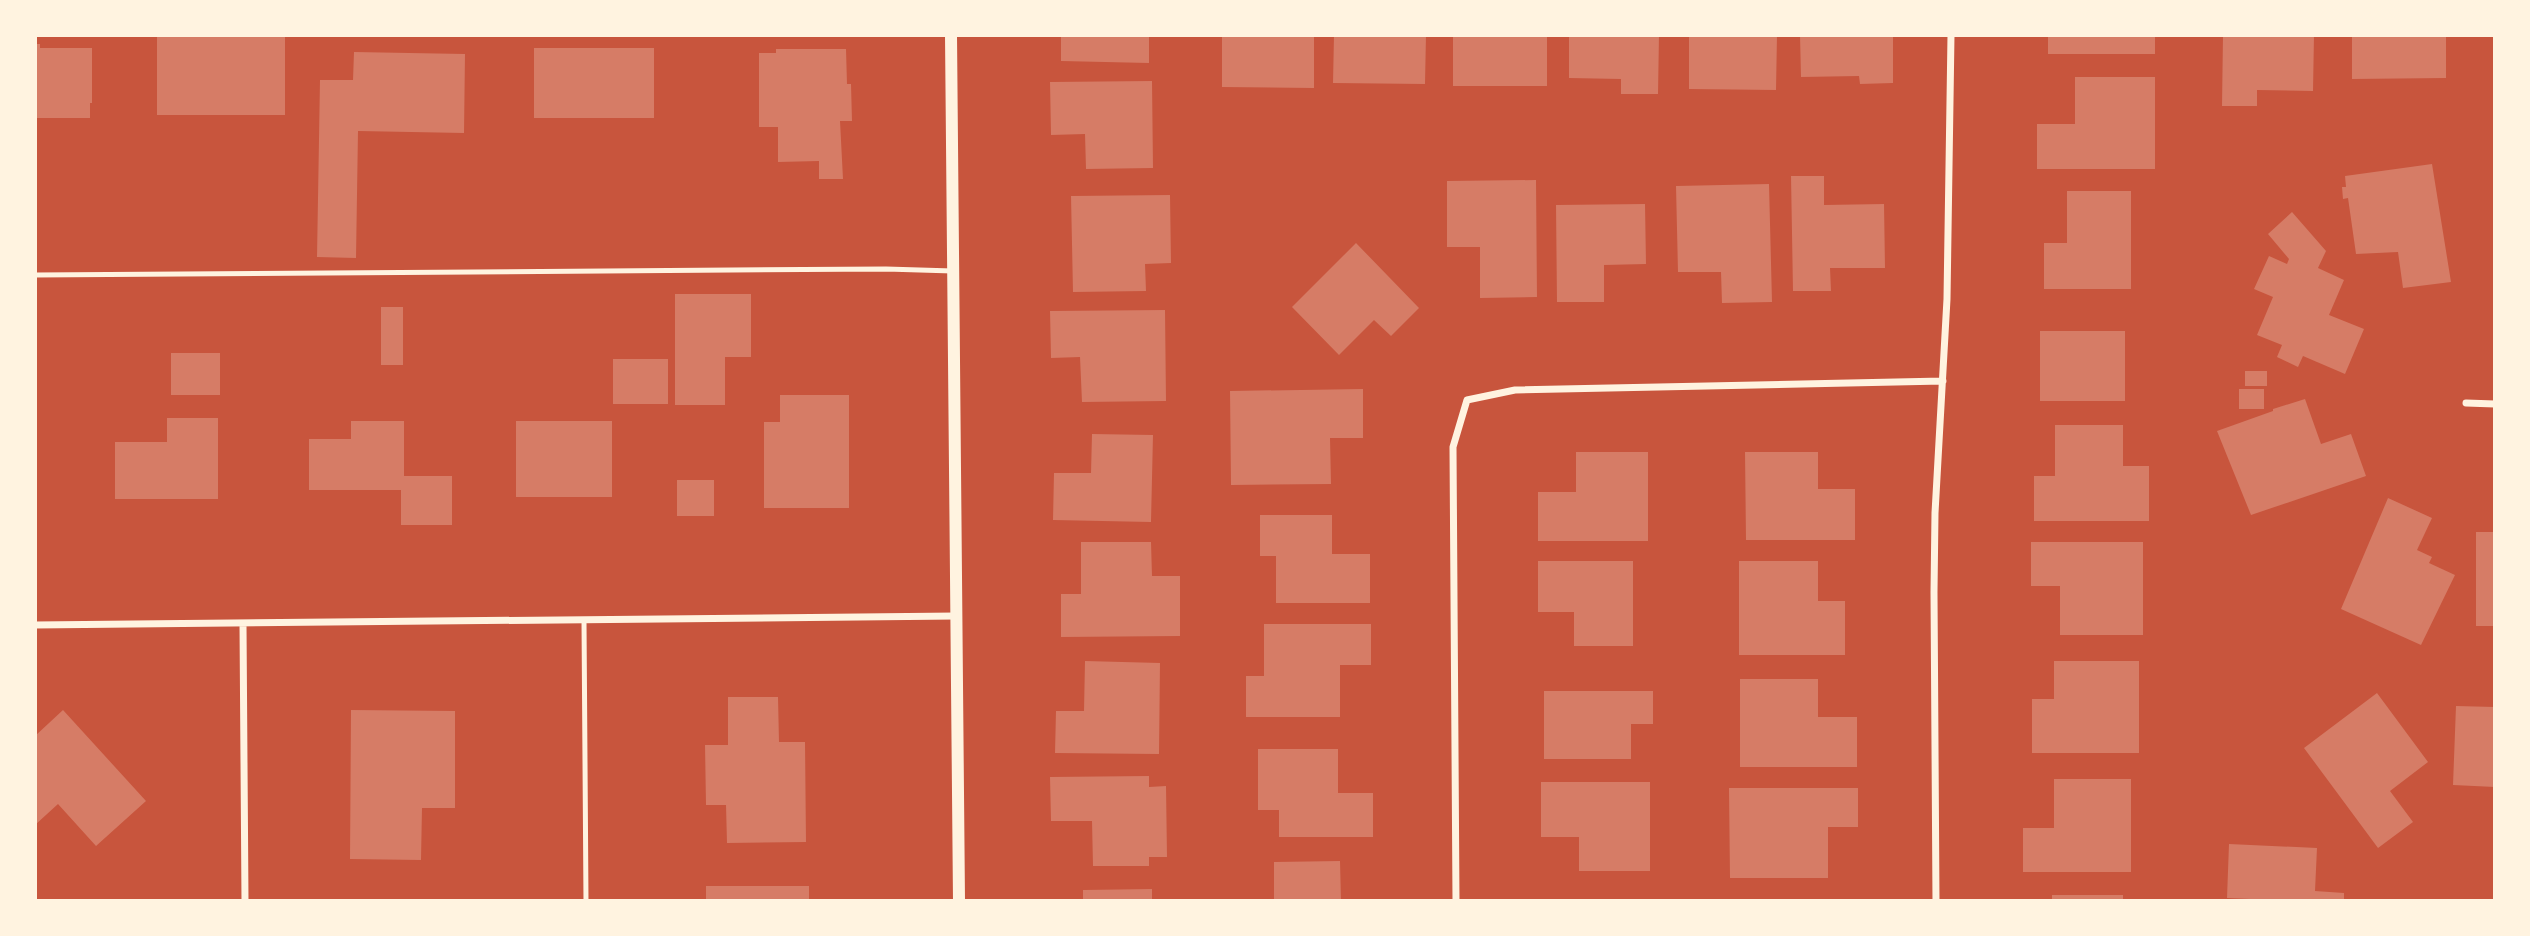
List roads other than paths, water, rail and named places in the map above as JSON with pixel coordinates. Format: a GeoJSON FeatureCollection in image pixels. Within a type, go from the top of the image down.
{"type":"FeatureCollection","features":[{"type":"Feature","properties":{"kind":"street"},"geometry":{"type":"LineString","coordinates":[[951,35],[959,901]]}},
{"type":"Feature","properties":{"kind":"street"},"geometry":{"type":"LineString","coordinates":[[1936,901],[1935,513],[1947,299],[1951,35]]}},
{"type":"Feature","properties":{"kind":"street"},"geometry":{"type":"LineString","coordinates":[[1456,901],[1453,447],[1467,400],[1515,390],[1943,381]]}},
{"type":"Feature","properties":{"kind":"street"},"geometry":{"type":"LineString","coordinates":[[2466,402],[2495,404]]}},
{"type":"Feature","properties":{"kind":"street"},"geometry":{"type":"LineString","coordinates":[[35,625],[956,616]]}},
{"type":"Feature","properties":{"kind":"street"},"geometry":{"type":"LineString","coordinates":[[243,624],[245,901]]}},
{"type":"Feature","properties":{"kind":"lane"},"geometry":{"type":"LineString","coordinates":[[35,275],[886,269],[953,271]]}},
{"type":"Feature","properties":{"kind":"lane"},"geometry":{"type":"LineString","coordinates":[[584,621],[586,901]]}}]}
